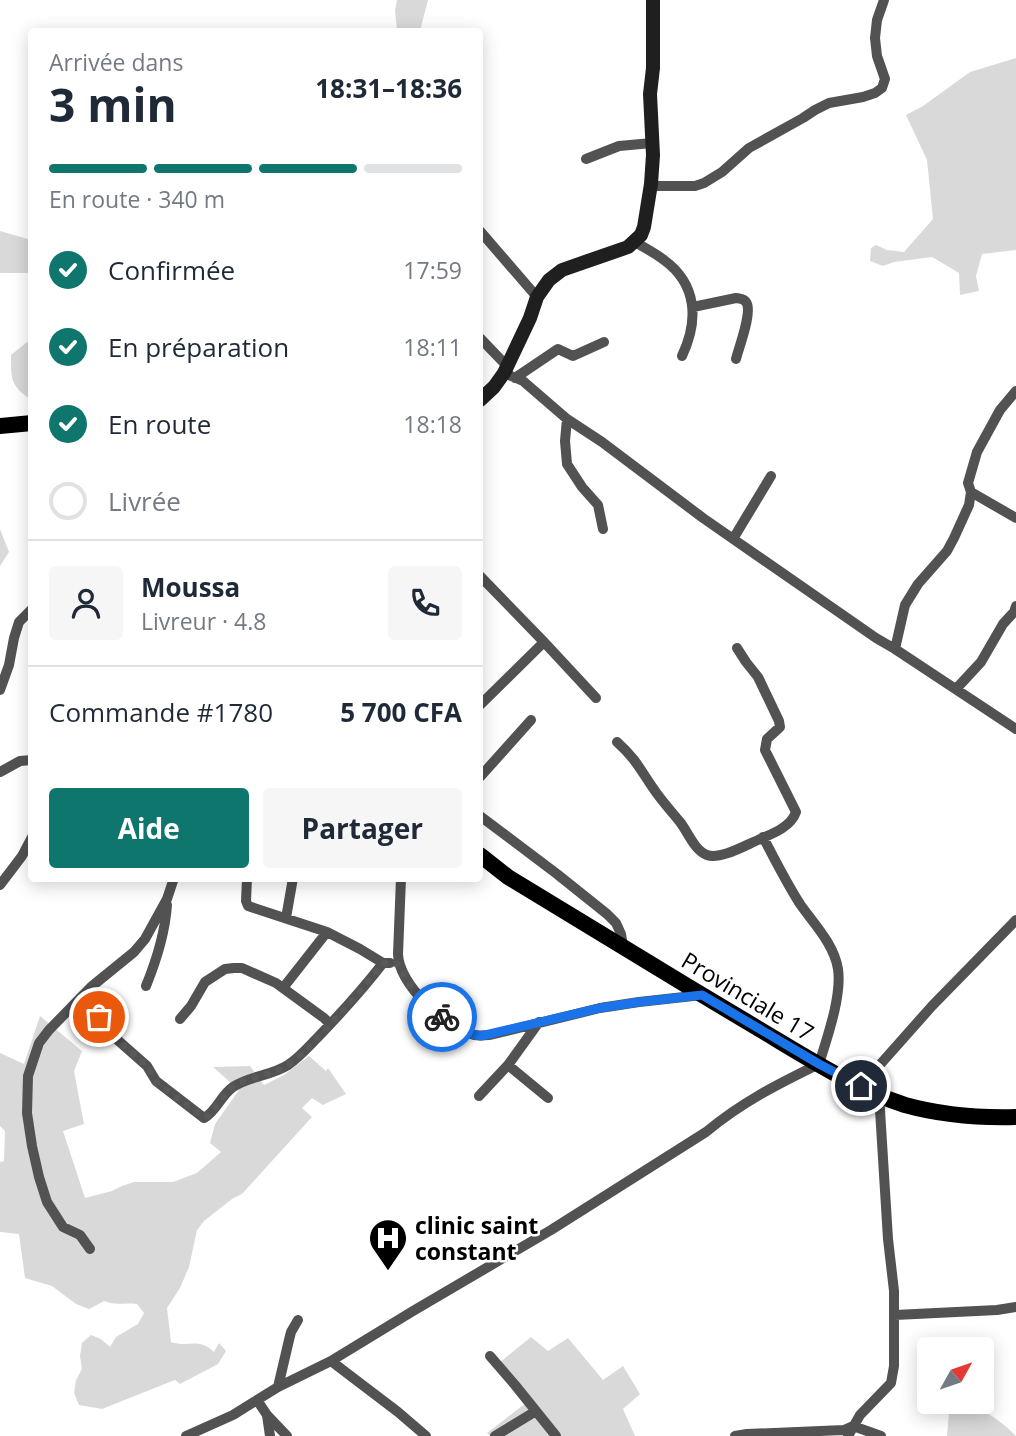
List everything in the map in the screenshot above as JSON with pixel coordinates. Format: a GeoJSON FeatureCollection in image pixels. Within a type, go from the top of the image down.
{"type":"FeatureCollection","features":[{"type":"Feature","properties":{"kind":"main road"},"geometry":{"type":"LineString","coordinates":[[0,426],[28,423]]}},
{"type":"Feature","properties":{"kind":"main road","name":"Provinciale 17"},"geometry":{"type":"LineString","coordinates":[[483,857],[508,877],[702,995],[861,1086],[904,1104],[941,1114],[1016,1117]]}},
{"type":"Feature","properties":{"kind":"street"},"geometry":{"type":"LineString","coordinates":[[509,372],[537,297],[549,280],[562,270],[616,252],[635,242],[644,227],[653,155],[650,94],[653,68],[653,0]]}},
{"type":"Feature","properties":{"kind":"street"},"geometry":{"type":"LineString","coordinates":[[650,186],[695,186],[704,183],[713,179],[749,148],[815,110],[829,103],[863,97],[882,88],[885,79],[877,56],[875,38],[877,20],[884,0]]}},
{"type":"Feature","properties":{"kind":"street"},"geometry":{"type":"LineString","coordinates":[[586,159],[619,146],[652,143]]}},
{"type":"Feature","properties":{"kind":"street"},"geometry":{"type":"LineString","coordinates":[[483,234],[537,297]]}},
{"type":"Feature","properties":{"kind":"street"},"geometry":{"type":"LineString","coordinates":[[635,242],[675,269],[690,294],[693,307],[692,327],[682,356]]}},
{"type":"Feature","properties":{"kind":"street"},"geometry":{"type":"LineString","coordinates":[[693,307],[736,298],[747,303],[749,311],[736,359]]}},
{"type":"Feature","properties":{"kind":"street"},"geometry":{"type":"LineString","coordinates":[[483,342],[509,372],[703,518],[876,638],[1016,729]]}},
{"type":"Feature","properties":{"kind":"street"},"geometry":{"type":"LineString","coordinates":[[483,397],[509,372],[558,349],[573,356],[604,342]]}},
{"type":"Feature","properties":{"kind":"street"},"geometry":{"type":"LineString","coordinates":[[895,649],[905,605],[918,583],[947,551],[966,512],[971,492],[968,483],[977,452],[1000,410],[1016,391]]}},
{"type":"Feature","properties":{"kind":"street"},"geometry":{"type":"LineString","coordinates":[[568,419],[565,441],[567,464],[597,505],[603,529]]}},
{"type":"Feature","properties":{"kind":"street"},"geometry":{"type":"LineString","coordinates":[[733,539],[771,476]]}},
{"type":"Feature","properties":{"kind":"street"},"geometry":{"type":"LineString","coordinates":[[971,492],[1016,518]]}},
{"type":"Feature","properties":{"kind":"street"},"geometry":{"type":"LineString","coordinates":[[483,579],[596,698]]}},
{"type":"Feature","properties":{"kind":"street"},"geometry":{"type":"LineString","coordinates":[[956,689],[981,662],[1016,606]]}},
{"type":"Feature","properties":{"kind":"street"},"geometry":{"type":"LineString","coordinates":[[0,690],[19,622],[28,613]]}},
{"type":"Feature","properties":{"kind":"street"},"geometry":{"type":"LineString","coordinates":[[483,701],[544,642]]}},
{"type":"Feature","properties":{"kind":"street"},"geometry":{"type":"LineString","coordinates":[[617,742],[640,767],[700,850],[709,856],[719,856],[788,824],[796,811],[765,750],[767,739],[780,727],[779,720],[758,677],[737,648]]}},
{"type":"Feature","properties":{"kind":"street"},"geometry":{"type":"LineString","coordinates":[[483,773],[531,720]]}},
{"type":"Feature","properties":{"kind":"street"},"geometry":{"type":"LineString","coordinates":[[0,772],[20,761],[28,760]]}},
{"type":"Feature","properties":{"kind":"street"},"geometry":{"type":"LineString","coordinates":[[483,818],[607,914],[616,923],[623,946]]}},
{"type":"Feature","properties":{"kind":"street"},"geometry":{"type":"LineString","coordinates":[[186,1436],[233,1415],[278,1387],[331,1361],[562,1224],[706,1132],[751,1099],[819,1064],[838,989],[835,956],[799,902],[763,837]]}},
{"type":"Feature","properties":{"kind":"street"},"geometry":{"type":"LineString","coordinates":[[0,885],[28,845]]}},
{"type":"Feature","properties":{"kind":"street"},"geometry":{"type":"LineString","coordinates":[[90,1249],[80,1235],[63,1227],[47,1202],[39,1177],[27,1112],[28,1076],[39,1043],[91,986],[134,952],[154,923],[173,882]]}},
{"type":"Feature","properties":{"kind":"street"},"geometry":{"type":"LineString","coordinates":[[247,882],[248,906],[327,932],[383,963],[398,964]]}},
{"type":"Feature","properties":{"kind":"street"},"geometry":{"type":"LineString","coordinates":[[285,918],[292,882]]}},
{"type":"Feature","properties":{"kind":"street"},"geometry":{"type":"LineString","coordinates":[[401,882],[398,964],[413,991],[440,1016],[471,1034],[490,1035],[600,1008],[702,995]]}},
{"type":"Feature","properties":{"kind":"street"},"geometry":{"type":"LineString","coordinates":[[146,986],[163,936],[167,899]]}},
{"type":"Feature","properties":{"kind":"street"},"geometry":{"type":"LineString","coordinates":[[861,1086],[932,1006],[1016,920]]}},
{"type":"Feature","properties":{"kind":"street"},"geometry":{"type":"LineString","coordinates":[[283,988],[327,932]]}},
{"type":"Feature","properties":{"kind":"street"},"geometry":{"type":"LineString","coordinates":[[80,998],[113,1036],[147,1066],[156,1082],[204,1118],[211,1114],[233,1087],[276,1071],[301,1055],[357,996],[383,963]]}},
{"type":"Feature","properties":{"kind":"street"},"geometry":{"type":"LineString","coordinates":[[180,1019],[205,982],[225,969],[242,968],[283,988],[330,1024]]}},
{"type":"Feature","properties":{"kind":"street"},"geometry":{"type":"LineString","coordinates":[[479,1096],[508,1065],[539,1023]]}},
{"type":"Feature","properties":{"kind":"street"},"geometry":{"type":"LineString","coordinates":[[508,1065],[548,1098]]}},
{"type":"Feature","properties":{"kind":"street"},"geometry":{"type":"LineString","coordinates":[[851,1431],[860,1415],[891,1383],[894,1366],[895,1315],[879,1094]]}},
{"type":"Feature","properties":{"kind":"street"},"geometry":{"type":"LineString","coordinates":[[895,1315],[1016,1307]]}},
{"type":"Feature","properties":{"kind":"street"},"geometry":{"type":"LineString","coordinates":[[278,1387],[289,1340],[298,1320]]}},
{"type":"Feature","properties":{"kind":"street"},"geometry":{"type":"LineString","coordinates":[[490,1356],[556,1436]]}},
{"type":"Feature","properties":{"kind":"street"},"geometry":{"type":"LineString","coordinates":[[331,1361],[426,1436]]}},
{"type":"Feature","properties":{"kind":"street"},"geometry":{"type":"LineString","coordinates":[[257,1400],[287,1436]]}},
{"type":"Feature","properties":{"kind":"street"},"geometry":{"type":"LineString","coordinates":[[495,1436],[536,1411]]}},
{"type":"Feature","properties":{"kind":"street"},"geometry":{"type":"LineString","coordinates":[[267,1415],[270,1436]]}},
{"type":"Feature","properties":{"kind":"street"},"geometry":{"type":"LineString","coordinates":[[735,1436],[844,1430],[881,1436]]}},
{"type":"Feature","properties":{"kind":"shaded area"},"geometry":{"type":"Polygon","coordinates":[[[397,0],[428,0],[421,28],[397,28],[397,0]]]}},
{"type":"Feature","properties":{"kind":"shaded area"},"geometry":{"type":"Polygon","coordinates":[[[1016,58],[1016,250],[982,254],[976,276],[979,291],[960,295],[959,273],[932,257],[883,266],[870,261],[871,248],[876,245],[887,250],[904,252],[933,219],[927,160],[906,115],[970,72],[1016,58]]]}},
{"type":"Feature","properties":{"kind":"shaded area"},"geometry":{"type":"Polygon","coordinates":[[[0,231],[28,239],[28,273],[0,273],[0,231]]]}},
{"type":"Feature","properties":{"kind":"shaded area"},"geometry":{"type":"Polygon","coordinates":[[[28,341],[28,397],[15,385],[11,355],[28,341]]]}},
{"type":"Feature","properties":{"kind":"shaded area"},"geometry":{"type":"Polygon","coordinates":[[[0,529],[9,552],[0,566],[0,529]]]}},
{"type":"Feature","properties":{"kind":"shaded area"},"geometry":{"type":"Polygon","coordinates":[[[40,1016],[82,1051],[74,1071],[84,1124],[63,1131],[85,1198],[134,1182],[173,1182],[197,1173],[221,1152],[210,1143],[215,1124],[239,1090],[213,1067],[250,1066],[264,1085],[284,1075],[309,1056],[326,1071],[328,1068],[346,1094],[323,1105],[312,1098],[302,1108],[312,1117],[242,1194],[204,1221],[197,1230],[189,1267],[167,1308],[171,1342],[203,1345],[214,1352],[219,1343],[226,1351],[218,1364],[180,1384],[175,1380],[102,1409],[79,1405],[74,1393],[76,1380],[82,1369],[82,1343],[91,1335],[110,1347],[116,1337],[138,1324],[144,1313],[137,1304],[104,1301],[89,1309],[76,1304],[52,1286],[25,1278],[19,1234],[0,1232],[0,1162],[4,1161],[5,1131],[0,1126],[0,1053],[24,1064],[40,1016]]]}},
{"type":"Feature","properties":{"kind":"shaded area"},"geometry":{"type":"Polygon","coordinates":[[[531,1337],[548,1351],[568,1338],[603,1380],[623,1366],[640,1394],[623,1409],[635,1436],[490,1436],[487,1433],[531,1399],[499,1363],[531,1337]]]}},
{"type":"Feature","properties":{"kind":"shaded area"},"geometry":{"type":"Polygon","coordinates":[[[949,1414],[988,1414],[1016,1436],[947,1436],[949,1414]]]}},
{"type":"Feature","properties":{"kind":"way so far"},"geometry":{"type":"LineString","coordinates":[[99,1017],[113,1036],[147,1066],[156,1082],[204,1118],[211,1114],[233,1087],[276,1071],[301,1055],[357,996],[383,963],[398,964],[413,991],[442,1017]]}},
{"type":"Feature","properties":{"kind":"place","name":"clinic saint constant"},"geometry":{"type":"Point","coordinates":[388,1272]}},
{"type":"Feature","properties":{"kind":"route"},"geometry":{"type":"LineString","coordinates":[[442,1017],[471,1034],[481,1036],[600,1008],[702,995],[861,1086]]}}]}
